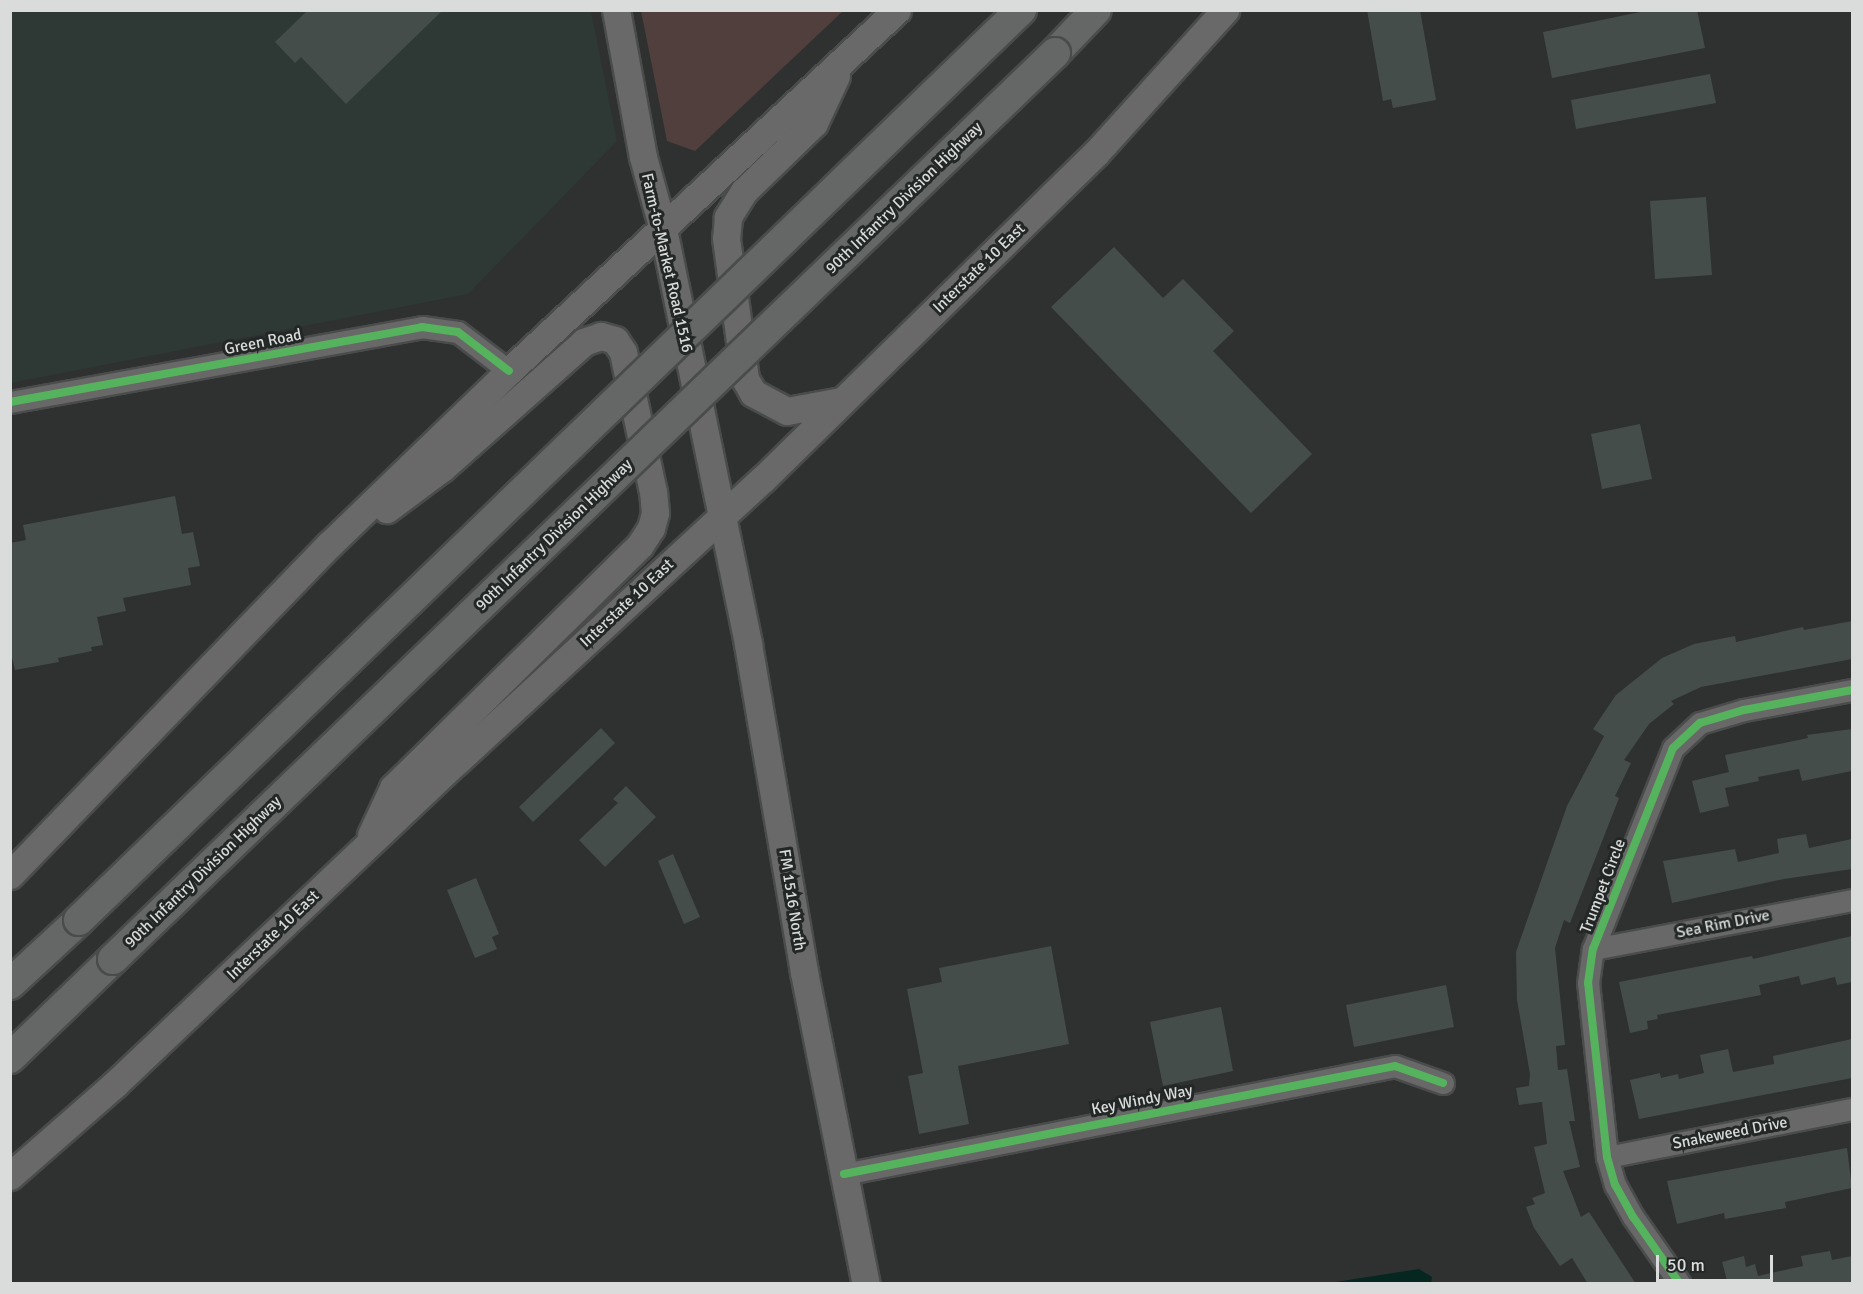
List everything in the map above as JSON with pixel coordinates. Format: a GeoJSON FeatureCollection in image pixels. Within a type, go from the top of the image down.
{"type":"FeatureCollection","features":[{"type":"Feature","properties":{"kind":"highway"},"geometry":{"type":"LineString","coordinates":[[10,984],[1021,10]]}},
{"type":"Feature","properties":{"kind":"highway","name":"90th Infantry Division Highway"},"geometry":{"type":"LineString","coordinates":[[10,1058],[1055,53],[1096,10]]}},
{"type":"Feature","properties":{"kind":"main road","name":"Farm-to-Market Road 1516"},"geometry":{"type":"LineString","coordinates":[[616,10],[643,157],[663,229],[722,515]]}},
{"type":"Feature","properties":{"kind":"main road"},"geometry":{"type":"LineString","coordinates":[[10,875],[303,571],[508,371],[897,10]]}},
{"type":"Feature","properties":{"kind":"main road","name":"Interstate 10 East"},"geometry":{"type":"LineString","coordinates":[[10,1176],[115,1084],[844,400],[1096,153],[1226,10]]}},
{"type":"Feature","properties":{"kind":"main road"},"geometry":{"type":"LineString","coordinates":[[843,61],[814,123],[744,190],[728,217],[726,238],[745,379],[753,393],[769,405],[787,411],[844,400]]}},
{"type":"Feature","properties":{"kind":"main road"},"geometry":{"type":"LineString","coordinates":[[303,571],[442,468],[584,342],[602,336],[615,340],[623,352],[653,492],[655,513],[651,528],[640,545],[393,788],[366,847]]}},
{"type":"Feature","properties":{"kind":"main road","name":"FM 1516 North"},"geometry":{"type":"LineString","coordinates":[[722,515],[844,1174],[867,1284]]}},
{"type":"Feature","properties":{"kind":"street","name":"Green Road"},"geometry":{"type":"LineString","coordinates":[[10,402],[422,327],[458,332],[508,371]]}},
{"type":"Feature","properties":{"kind":"street","name":"Trumpet Circle"},"geometry":{"type":"LineString","coordinates":[[1680,1284],[1633,1218],[1615,1185],[1607,1158],[1588,983],[1593,949],[1673,748],[1700,723],[1744,710],[1852,690]]}},
{"type":"Feature","properties":{"kind":"street","name":"Sea Rim Drive"},"geometry":{"type":"LineString","coordinates":[[1593,949],[1852,900]]}},
{"type":"Feature","properties":{"kind":"street","name":"Key Windy Way"},"geometry":{"type":"LineString","coordinates":[[844,1174],[1395,1065],[1443,1083]]}},
{"type":"Feature","properties":{"kind":"street","name":"Snakeweed Drive"},"geometry":{"type":"LineString","coordinates":[[1607,1158],[1852,1109]]}},
{"type":"Feature","properties":{"kind":"shaded area"},"geometry":{"type":"Polygon","coordinates":[[[641,10],[843,11],[695,151],[667,141],[641,10]]]}},
{"type":"Feature","properties":{"kind":"shaded area"},"geometry":{"type":"Polygon","coordinates":[[[11,11],[591,11],[617,141],[468,294],[11,383],[11,11]]]}},
{"type":"Feature","properties":{"kind":"shaded area"},"geometry":{"type":"Polygon","coordinates":[[[1419,1269],[1432,1277],[1431,1283],[1329,1283],[1419,1269]]]}},
{"type":"Feature","properties":{"kind":"building"},"geometry":{"type":"Polygon","coordinates":[[[308,10],[443,10],[346,104],[301,57],[295,63],[275,42],[308,10]]]}},
{"type":"Feature","properties":{"kind":"building"},"geometry":{"type":"Polygon","coordinates":[[[1367,10],[1420,10],[1436,100],[1393,108],[1391,99],[1383,101],[1367,10]]]}},
{"type":"Feature","properties":{"kind":"building"},"geometry":{"type":"Polygon","coordinates":[[[1650,10],[1697,10],[1705,48],[1552,78],[1543,32],[1650,10]]]}},
{"type":"Feature","properties":{"kind":"building"},"geometry":{"type":"Polygon","coordinates":[[[1710,74],[1716,103],[1576,129],[1571,100],[1710,74]]]}},
{"type":"Feature","properties":{"kind":"building"},"geometry":{"type":"Polygon","coordinates":[[[1706,197],[1712,275],[1655,279],[1650,201],[1706,197]]]}},
{"type":"Feature","properties":{"kind":"building"},"geometry":{"type":"Polygon","coordinates":[[[1114,247],[1163,298],[1183,279],[1234,331],[1213,351],[1312,454],[1251,513],[1051,307],[1114,247]]]}},
{"type":"Feature","properties":{"kind":"building"},"geometry":{"type":"Polygon","coordinates":[[[1640,424],[1652,479],[1602,489],[1591,434],[1640,424]]]}},
{"type":"Feature","properties":{"kind":"building"},"geometry":{"type":"Polygon","coordinates":[[[175,496],[182,534],[193,532],[200,566],[188,568],[191,585],[123,598],[126,611],[97,617],[103,645],[91,647],[92,651],[58,658],[59,662],[15,670],[10,649],[10,543],[26,540],[23,525],[175,496]]]}},
{"type":"Feature","properties":{"kind":"building"},"geometry":{"type":"Polygon","coordinates":[[[1852,621],[1852,659],[1701,687],[1671,701],[1674,704],[1649,724],[1624,760],[1631,763],[1615,796],[1619,798],[1570,923],[1564,920],[1555,948],[1565,1045],[1556,1046],[1558,1070],[1567,1069],[1575,1121],[1569,1121],[1580,1167],[1563,1171],[1581,1217],[1589,1212],[1636,1284],[1588,1284],[1572,1258],[1560,1266],[1534,1228],[1526,1207],[1535,1204],[1532,1198],[1545,1193],[1534,1147],[1547,1144],[1542,1102],[1519,1105],[1516,1088],[1529,1086],[1530,1074],[1517,1000],[1516,952],[1567,806],[1604,736],[1593,729],[1616,695],[1662,658],[1694,644],[1735,636],[1736,642],[1803,627],[1804,630],[1852,621]]]}},
{"type":"Feature","properties":{"kind":"building"},"geometry":{"type":"Polygon","coordinates":[[[601,728],[615,743],[533,822],[519,807],[601,728]]]}},
{"type":"Feature","properties":{"kind":"building"},"geometry":{"type":"Polygon","coordinates":[[[1852,729],[1852,771],[1802,781],[1799,769],[1758,777],[1759,781],[1725,788],[1729,806],[1700,813],[1692,781],[1729,772],[1725,755],[1808,738],[1807,735],[1852,729]]]}},
{"type":"Feature","properties":{"kind":"building"},"geometry":{"type":"Polygon","coordinates":[[[626,786],[656,817],[605,867],[579,840],[618,803],[613,799],[626,786]]]}},
{"type":"Feature","properties":{"kind":"building"},"geometry":{"type":"Polygon","coordinates":[[[1806,834],[1809,848],[1852,839],[1852,869],[1784,879],[1672,903],[1663,861],[1735,849],[1738,862],[1779,853],[1777,839],[1806,834]]]}},
{"type":"Feature","properties":{"kind":"building"},"geometry":{"type":"Polygon","coordinates":[[[673,854],[700,917],[684,924],[658,861],[673,854]]]}},
{"type":"Feature","properties":{"kind":"building"},"geometry":{"type":"Polygon","coordinates":[[[476,878],[499,934],[492,937],[497,949],[475,958],[447,890],[476,878]]]}},
{"type":"Feature","properties":{"kind":"building"},"geometry":{"type":"Polygon","coordinates":[[[1852,936],[1852,982],[1837,985],[1835,977],[1801,985],[1799,976],[1759,985],[1761,995],[1657,1015],[1658,1019],[1647,1021],[1648,1029],[1630,1033],[1619,982],[1752,956],[1753,959],[1852,936]]]}},
{"type":"Feature","properties":{"kind":"building"},"geometry":{"type":"Polygon","coordinates":[[[1051,946],[1069,1044],[958,1066],[969,1124],[919,1134],[908,1076],[923,1073],[907,989],[942,982],[939,968],[1051,946]]]}},
{"type":"Feature","properties":{"kind":"building"},"geometry":{"type":"Polygon","coordinates":[[[1446,985],[1454,1027],[1354,1047],[1346,1005],[1446,985]]]}},
{"type":"Feature","properties":{"kind":"building"},"geometry":{"type":"Polygon","coordinates":[[[1221,1007],[1233,1071],[1163,1086],[1150,1022],[1221,1007]]]}},
{"type":"Feature","properties":{"kind":"building"},"geometry":{"type":"Polygon","coordinates":[[[1852,1039],[1852,1078],[1639,1119],[1630,1080],[1660,1073],[1661,1078],[1678,1074],[1679,1079],[1704,1073],[1700,1055],[1728,1049],[1733,1072],[1774,1064],[1773,1056],[1852,1039]]]}},
{"type":"Feature","properties":{"kind":"building"},"geometry":{"type":"Polygon","coordinates":[[[1847,1148],[1852,1188],[1785,1202],[1786,1208],[1725,1219],[1724,1213],[1677,1224],[1667,1181],[1847,1148]]]}},
{"type":"Feature","properties":{"kind":"building"},"geometry":{"type":"Polygon","coordinates":[[[1830,1251],[1832,1260],[1852,1256],[1852,1284],[1728,1284],[1722,1262],[1744,1256],[1746,1267],[1755,1264],[1758,1276],[1803,1266],[1801,1256],[1830,1251]]]}},
{"type":"Feature","properties":{"kind":"cycle path"},"geometry":{"type":"LineString","coordinates":[[10,402],[422,327],[458,332],[509,371]]}},
{"type":"Feature","properties":{"kind":"cycle path"},"geometry":{"type":"LineString","coordinates":[[1680,1284],[1633,1217],[1615,1185],[1607,1157],[1588,983],[1593,949],[1673,748],[1700,723],[1744,710],[1852,690]]}},
{"type":"Feature","properties":{"kind":"cycle path"},"geometry":{"type":"LineString","coordinates":[[844,1174],[1395,1066],[1443,1083]]}}]}
